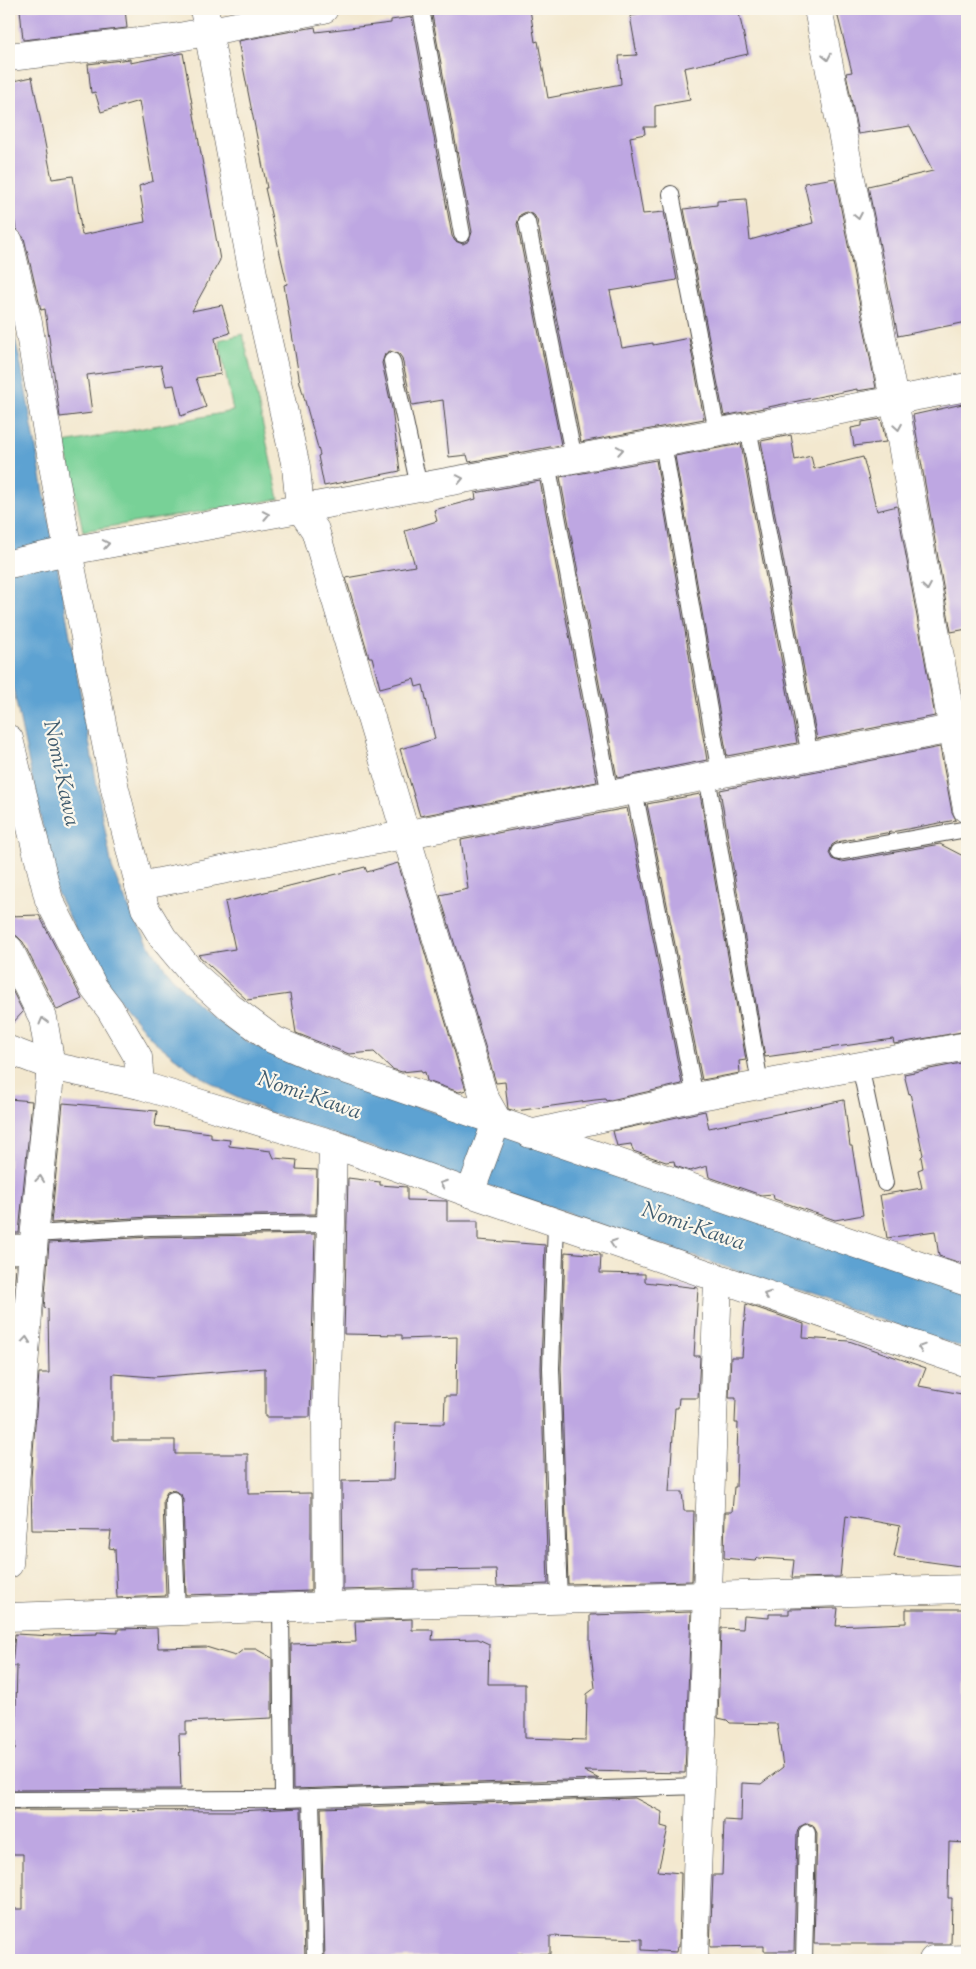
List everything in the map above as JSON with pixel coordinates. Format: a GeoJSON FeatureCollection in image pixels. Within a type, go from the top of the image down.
{"type":"FeatureCollection","features":[{"type":"Feature","properties":{"kind":"street"},"geometry":{"type":"LineString","coordinates":[[9,58],[174,38],[206,20],[324,9]]}},
{"type":"Feature","properties":{"kind":"street"},"geometry":{"type":"LineString","coordinates":[[818,9],[960,727],[967,809]]}},
{"type":"Feature","properties":{"kind":"street"},"geometry":{"type":"LineString","coordinates":[[206,20],[253,274],[296,467],[300,508],[315,530],[484,1097],[496,1123],[472,1189]]}},
{"type":"Feature","properties":{"kind":"street"},"geometry":{"type":"LineString","coordinates":[[9,242],[28,323],[63,552],[115,789],[139,886],[145,908],[163,938],[194,976],[231,1008],[274,1040],[330,1064],[496,1123],[967,1282]]}},
{"type":"Feature","properties":{"kind":"street"},"geometry":{"type":"LineString","coordinates":[[9,564],[63,552],[300,508],[967,387]]}},
{"type":"Feature","properties":{"kind":"street"},"geometry":{"type":"LineString","coordinates":[[139,886],[960,727]]}},
{"type":"Feature","properties":{"kind":"street"},"geometry":{"type":"LineString","coordinates":[[9,739],[49,900],[94,988],[110,1009],[138,1057],[140,1084]]}},
{"type":"Feature","properties":{"kind":"street"},"geometry":{"type":"LineString","coordinates":[[9,949],[43,1018],[50,1066],[25,1244],[9,1564]]}},
{"type":"Feature","properties":{"kind":"street"},"geometry":{"type":"LineString","coordinates":[[530,1134],[695,1096],[967,1046]]}},
{"type":"Feature","properties":{"kind":"street"},"geometry":{"type":"LineString","coordinates":[[9,1050],[50,1066],[140,1084],[472,1189],[556,1223],[967,1363]]}},
{"type":"Feature","properties":{"kind":"street"},"geometry":{"type":"LineString","coordinates":[[327,1606],[326,1418],[329,1224],[333,1144]]}},
{"type":"Feature","properties":{"kind":"street"},"geometry":{"type":"LineString","coordinates":[[694,1960],[718,1279]]}},
{"type":"Feature","properties":{"kind":"street"},"geometry":{"type":"LineString","coordinates":[[9,1617],[327,1606],[967,1589]]}},
{"type":"Feature","properties":{"kind":"street"},"geometry":{"type":"LineString","coordinates":[[933,1960],[967,1959]]}},
{"type":"Feature","properties":{"kind":"lane"},"geometry":{"type":"LineString","coordinates":[[421,9],[462,234]]}},
{"type":"Feature","properties":{"kind":"lane"},"geometry":{"type":"LineString","coordinates":[[671,194],[717,432]]}},
{"type":"Feature","properties":{"kind":"lane"},"geometry":{"type":"LineString","coordinates":[[527,222],[574,459]]}},
{"type":"Feature","properties":{"kind":"lane"},"geometry":{"type":"LineString","coordinates":[[392,361],[419,487]]}},
{"type":"Feature","properties":{"kind":"lane"},"geometry":{"type":"LineString","coordinates":[[748,427],[810,756]]}},
{"type":"Feature","properties":{"kind":"lane"},"geometry":{"type":"LineString","coordinates":[[663,442],[760,1084]]}},
{"type":"Feature","properties":{"kind":"lane"},"geometry":{"type":"LineString","coordinates":[[547,463],[622,792],[695,1096]]}},
{"type":"Feature","properties":{"kind":"lane"},"geometry":{"type":"LineString","coordinates":[[839,852],[967,829]]}},
{"type":"Feature","properties":{"kind":"lane"},"geometry":{"type":"LineString","coordinates":[[860,1066],[886,1183]]}},
{"type":"Feature","properties":{"kind":"lane"},"geometry":{"type":"LineString","coordinates":[[556,1223],[550,1368],[559,1600]]}},
{"type":"Feature","properties":{"kind":"lane"},"geometry":{"type":"LineString","coordinates":[[25,1244],[150,1227],[329,1224]]}},
{"type":"Feature","properties":{"kind":"lane"},"geometry":{"type":"LineString","coordinates":[[173,1500],[177,1611]]}},
{"type":"Feature","properties":{"kind":"lane"},"geometry":{"type":"LineString","coordinates":[[281,1608],[282,1799]]}},
{"type":"Feature","properties":{"kind":"lane"},"geometry":{"type":"LineString","coordinates":[[9,1800],[282,1799],[700,1786]]}},
{"type":"Feature","properties":{"kind":"lane"},"geometry":{"type":"LineString","coordinates":[[311,1798],[315,1960]]}},
{"type":"Feature","properties":{"kind":"lane"},"geometry":{"type":"LineString","coordinates":[[804,1960],[807,1833]]}},
{"type":"Feature","properties":{"kind":"green space"},"geometry":{"type":"Polygon","coordinates":[[[243,334],[279,499],[83,531],[65,443],[233,411],[219,340],[243,334]]]}},
{"type":"Feature","properties":{"kind":"water","name":"Nomi-Kawa"},"geometry":{"type":"Polygon","coordinates":[[[9,311],[21,365],[112,868],[125,900],[140,929],[175,980],[220,1023],[247,1041],[290,1063],[967,1290],[967,1349],[268,1112],[229,1094],[191,1070],[153,1040],[101,979],[56,891],[9,669],[9,311]]]}},
{"type":"Feature","properties":{"kind":"building"},"geometry":{"type":"Polygon","coordinates":[[[20,9],[125,9],[127,28],[23,40],[20,9]]]}},
{"type":"Feature","properties":{"kind":"building"},"geometry":{"type":"Polygon","coordinates":[[[431,9],[530,9],[535,42],[538,41],[548,98],[621,84],[619,56],[637,55],[630,16],[669,9],[738,9],[748,54],[684,68],[690,100],[655,106],[655,127],[644,127],[645,134],[630,137],[643,214],[664,212],[677,280],[610,291],[622,348],[653,343],[653,345],[689,338],[704,419],[581,442],[537,220],[534,215],[526,212],[520,215],[517,224],[561,445],[469,462],[467,455],[449,457],[443,400],[412,405],[402,358],[399,354],[390,351],[385,354],[382,363],[392,409],[400,471],[324,486],[318,456],[320,455],[300,383],[284,285],[287,284],[265,188],[267,188],[238,41],[315,27],[316,32],[391,23],[391,20],[412,17],[452,236],[455,241],[463,244],[469,241],[472,232],[431,9]]]}},
{"type":"Feature","properties":{"kind":"building"},"geometry":{"type":"Polygon","coordinates":[[[836,9],[967,9],[967,322],[898,336],[868,186],[933,171],[910,126],[858,134],[846,73],[852,72],[836,9]]]}},
{"type":"Feature","properties":{"kind":"building"},"geometry":{"type":"Polygon","coordinates":[[[183,53],[220,260],[192,311],[222,305],[230,333],[215,338],[221,374],[196,378],[206,407],[181,416],[174,385],[166,386],[161,365],[87,375],[92,413],[60,417],[45,309],[41,310],[24,238],[16,229],[9,190],[9,82],[32,77],[52,179],[73,176],[82,235],[145,222],[139,186],[153,181],[139,101],[101,112],[95,92],[91,93],[88,64],[130,59],[130,63],[183,53]]]}},
{"type":"Feature","properties":{"kind":"building"},"geometry":{"type":"Polygon","coordinates":[[[835,178],[876,388],[857,391],[857,389],[724,416],[684,209],[717,205],[717,201],[746,199],[750,240],[813,223],[804,183],[835,178]]]}},
{"type":"Feature","properties":{"kind":"building"},"geometry":{"type":"Polygon","coordinates":[[[967,403],[967,629],[951,632],[913,415],[967,403]]]}},
{"type":"Feature","properties":{"kind":"building"},"geometry":{"type":"Polygon","coordinates":[[[881,419],[886,442],[854,446],[851,428],[862,426],[862,422],[881,419]]]}},
{"type":"Feature","properties":{"kind":"building"},"geometry":{"type":"Polygon","coordinates":[[[791,435],[795,460],[811,456],[814,469],[863,457],[877,511],[897,506],[935,716],[817,739],[761,441],[791,435]]]}},
{"type":"Feature","properties":{"kind":"building"},"geometry":{"type":"Polygon","coordinates":[[[741,444],[797,743],[727,756],[675,456],[741,444]]]}},
{"type":"Feature","properties":{"kind":"building"},"geometry":{"type":"Polygon","coordinates":[[[656,460],[707,760],[617,778],[560,477],[656,460]]]}},
{"type":"Feature","properties":{"kind":"building"},"geometry":{"type":"Polygon","coordinates":[[[540,481],[597,782],[420,816],[400,749],[435,739],[423,685],[416,687],[414,679],[380,688],[372,657],[369,657],[346,578],[415,566],[405,531],[437,521],[434,510],[476,499],[475,493],[540,481]]]}},
{"type":"Feature","properties":{"kind":"building"},"geometry":{"type":"Polygon","coordinates":[[[940,747],[952,812],[956,820],[837,842],[832,845],[829,853],[832,859],[841,862],[940,844],[967,858],[967,1031],[894,1044],[893,1039],[765,1057],[720,790],[940,747]]]}},
{"type":"Feature","properties":{"kind":"building"},"geometry":{"type":"Polygon","coordinates":[[[700,794],[746,1060],[739,1061],[740,1073],[702,1080],[647,804],[700,794]]]}},
{"type":"Feature","properties":{"kind":"building"},"geometry":{"type":"Polygon","coordinates":[[[627,808],[682,1084],[606,1101],[605,1099],[595,1100],[516,1111],[508,1109],[505,1082],[496,1083],[440,895],[468,889],[461,840],[627,808]]]}},
{"type":"Feature","properties":{"kind":"building"},"geometry":{"type":"Polygon","coordinates":[[[398,863],[466,1090],[459,1092],[427,1081],[425,1072],[422,1073],[421,1070],[402,1072],[392,1069],[374,1052],[349,1054],[296,1033],[290,994],[247,1000],[198,955],[235,949],[225,902],[365,867],[367,872],[398,863]]]}},
{"type":"Feature","properties":{"kind":"building"},"geometry":{"type":"Polygon","coordinates":[[[39,915],[82,999],[57,1010],[23,942],[17,936],[9,934],[9,916],[39,915]]]}},
{"type":"Feature","properties":{"kind":"building"},"geometry":{"type":"Polygon","coordinates":[[[9,984],[23,1012],[9,1027],[9,984]]]}},
{"type":"Feature","properties":{"kind":"building"},"geometry":{"type":"Polygon","coordinates":[[[966,1062],[967,1265],[939,1256],[935,1231],[887,1238],[880,1195],[922,1188],[918,1170],[923,1168],[921,1157],[923,1155],[910,1093],[904,1074],[966,1062]]]}},
{"type":"Feature","properties":{"kind":"building"},"geometry":{"type":"Polygon","coordinates":[[[9,1099],[32,1101],[19,1233],[9,1233],[9,1099]]]}},
{"type":"Feature","properties":{"kind":"building"},"geometry":{"type":"Polygon","coordinates":[[[844,1100],[850,1146],[852,1146],[863,1215],[835,1220],[774,1199],[773,1194],[761,1195],[709,1177],[707,1166],[690,1171],[675,1166],[674,1161],[666,1162],[633,1151],[631,1144],[617,1146],[613,1131],[705,1111],[709,1128],[844,1100]]]}},
{"type":"Feature","properties":{"kind":"building"},"geometry":{"type":"Polygon","coordinates":[[[63,1103],[157,1111],[155,1126],[211,1133],[211,1138],[230,1140],[229,1146],[271,1151],[274,1158],[297,1160],[296,1169],[317,1170],[316,1214],[149,1217],[51,1223],[63,1103]]]}},
{"type":"Feature","properties":{"kind":"building"},"geometry":{"type":"Polygon","coordinates":[[[348,1178],[380,1182],[380,1185],[407,1187],[407,1200],[447,1201],[447,1221],[478,1221],[478,1240],[545,1245],[541,1368],[548,1584],[497,1586],[496,1569],[414,1570],[414,1588],[343,1590],[342,1481],[393,1480],[395,1423],[444,1424],[445,1396],[456,1396],[457,1337],[402,1339],[402,1335],[344,1334],[348,1178]]]}},
{"type":"Feature","properties":{"kind":"building"},"geometry":{"type":"Polygon","coordinates":[[[315,1234],[310,1417],[265,1417],[265,1368],[154,1377],[113,1374],[113,1440],[175,1440],[175,1454],[248,1454],[248,1494],[311,1493],[311,1591],[186,1595],[183,1500],[181,1494],[173,1490],[167,1492],[163,1500],[166,1596],[117,1598],[115,1549],[109,1548],[111,1531],[32,1530],[31,1478],[39,1373],[49,1373],[48,1309],[44,1308],[49,1243],[150,1237],[315,1234]]]}},
{"type":"Feature","properties":{"kind":"building"},"geometry":{"type":"Polygon","coordinates":[[[565,1252],[601,1255],[600,1273],[645,1274],[645,1282],[698,1288],[694,1356],[700,1356],[698,1398],[679,1398],[678,1408],[675,1408],[669,1492],[682,1492],[684,1511],[694,1511],[692,1581],[568,1584],[561,1368],[565,1252]]]}},
{"type":"Feature","properties":{"kind":"building"},"geometry":{"type":"Polygon","coordinates":[[[9,1265],[16,1265],[13,1306],[9,1305],[9,1265]]]}},
{"type":"Feature","properties":{"kind":"building"},"geometry":{"type":"Polygon","coordinates":[[[746,1304],[804,1324],[803,1338],[849,1341],[926,1368],[919,1386],[967,1395],[967,1567],[894,1557],[900,1526],[846,1516],[840,1577],[792,1578],[794,1560],[758,1558],[755,1561],[724,1558],[725,1512],[732,1512],[734,1487],[736,1487],[738,1423],[735,1423],[736,1398],[729,1398],[731,1357],[742,1357],[746,1304]]]}},
{"type":"Feature","properties":{"kind":"building"},"geometry":{"type":"Polygon","coordinates":[[[838,1608],[836,1626],[906,1623],[906,1609],[967,1609],[967,1843],[949,1842],[948,1898],[952,1898],[951,1944],[814,1944],[817,1833],[813,1825],[807,1823],[799,1827],[797,1833],[794,1951],[764,1951],[764,1946],[710,1947],[713,1875],[722,1875],[724,1820],[741,1821],[742,1783],[761,1784],[783,1767],[777,1724],[730,1723],[727,1720],[718,1718],[721,1628],[743,1629],[744,1616],[769,1618],[769,1614],[789,1614],[789,1609],[838,1608]]]}},
{"type":"Feature","properties":{"kind":"building"},"geometry":{"type":"Polygon","coordinates":[[[691,1612],[685,1773],[584,1771],[599,1779],[293,1789],[291,1644],[356,1642],[355,1621],[412,1619],[412,1630],[433,1630],[432,1640],[478,1639],[489,1644],[488,1684],[525,1684],[525,1738],[586,1740],[587,1694],[595,1688],[590,1643],[590,1615],[691,1612]]]}},
{"type":"Feature","properties":{"kind":"building"},"geometry":{"type":"Polygon","coordinates":[[[157,1628],[158,1648],[206,1647],[235,1656],[244,1649],[256,1649],[272,1658],[272,1718],[186,1722],[186,1734],[179,1734],[181,1789],[11,1790],[11,1751],[15,1749],[17,1666],[12,1666],[15,1634],[53,1636],[97,1634],[97,1632],[118,1633],[118,1629],[157,1628]]]}},
{"type":"Feature","properties":{"kind":"building"},"geometry":{"type":"Polygon","coordinates":[[[635,1798],[662,1812],[661,1826],[668,1828],[658,1871],[681,1873],[679,1947],[677,1947],[676,1952],[642,1950],[642,1939],[550,1936],[550,1954],[517,1954],[517,1959],[485,1960],[481,1956],[325,1960],[321,1808],[635,1798]]]}},
{"type":"Feature","properties":{"kind":"building"},"geometry":{"type":"Polygon","coordinates":[[[301,1808],[305,1959],[9,1960],[9,1909],[23,1909],[23,1854],[9,1854],[9,1812],[11,1810],[236,1811],[301,1808]]]}}]}
